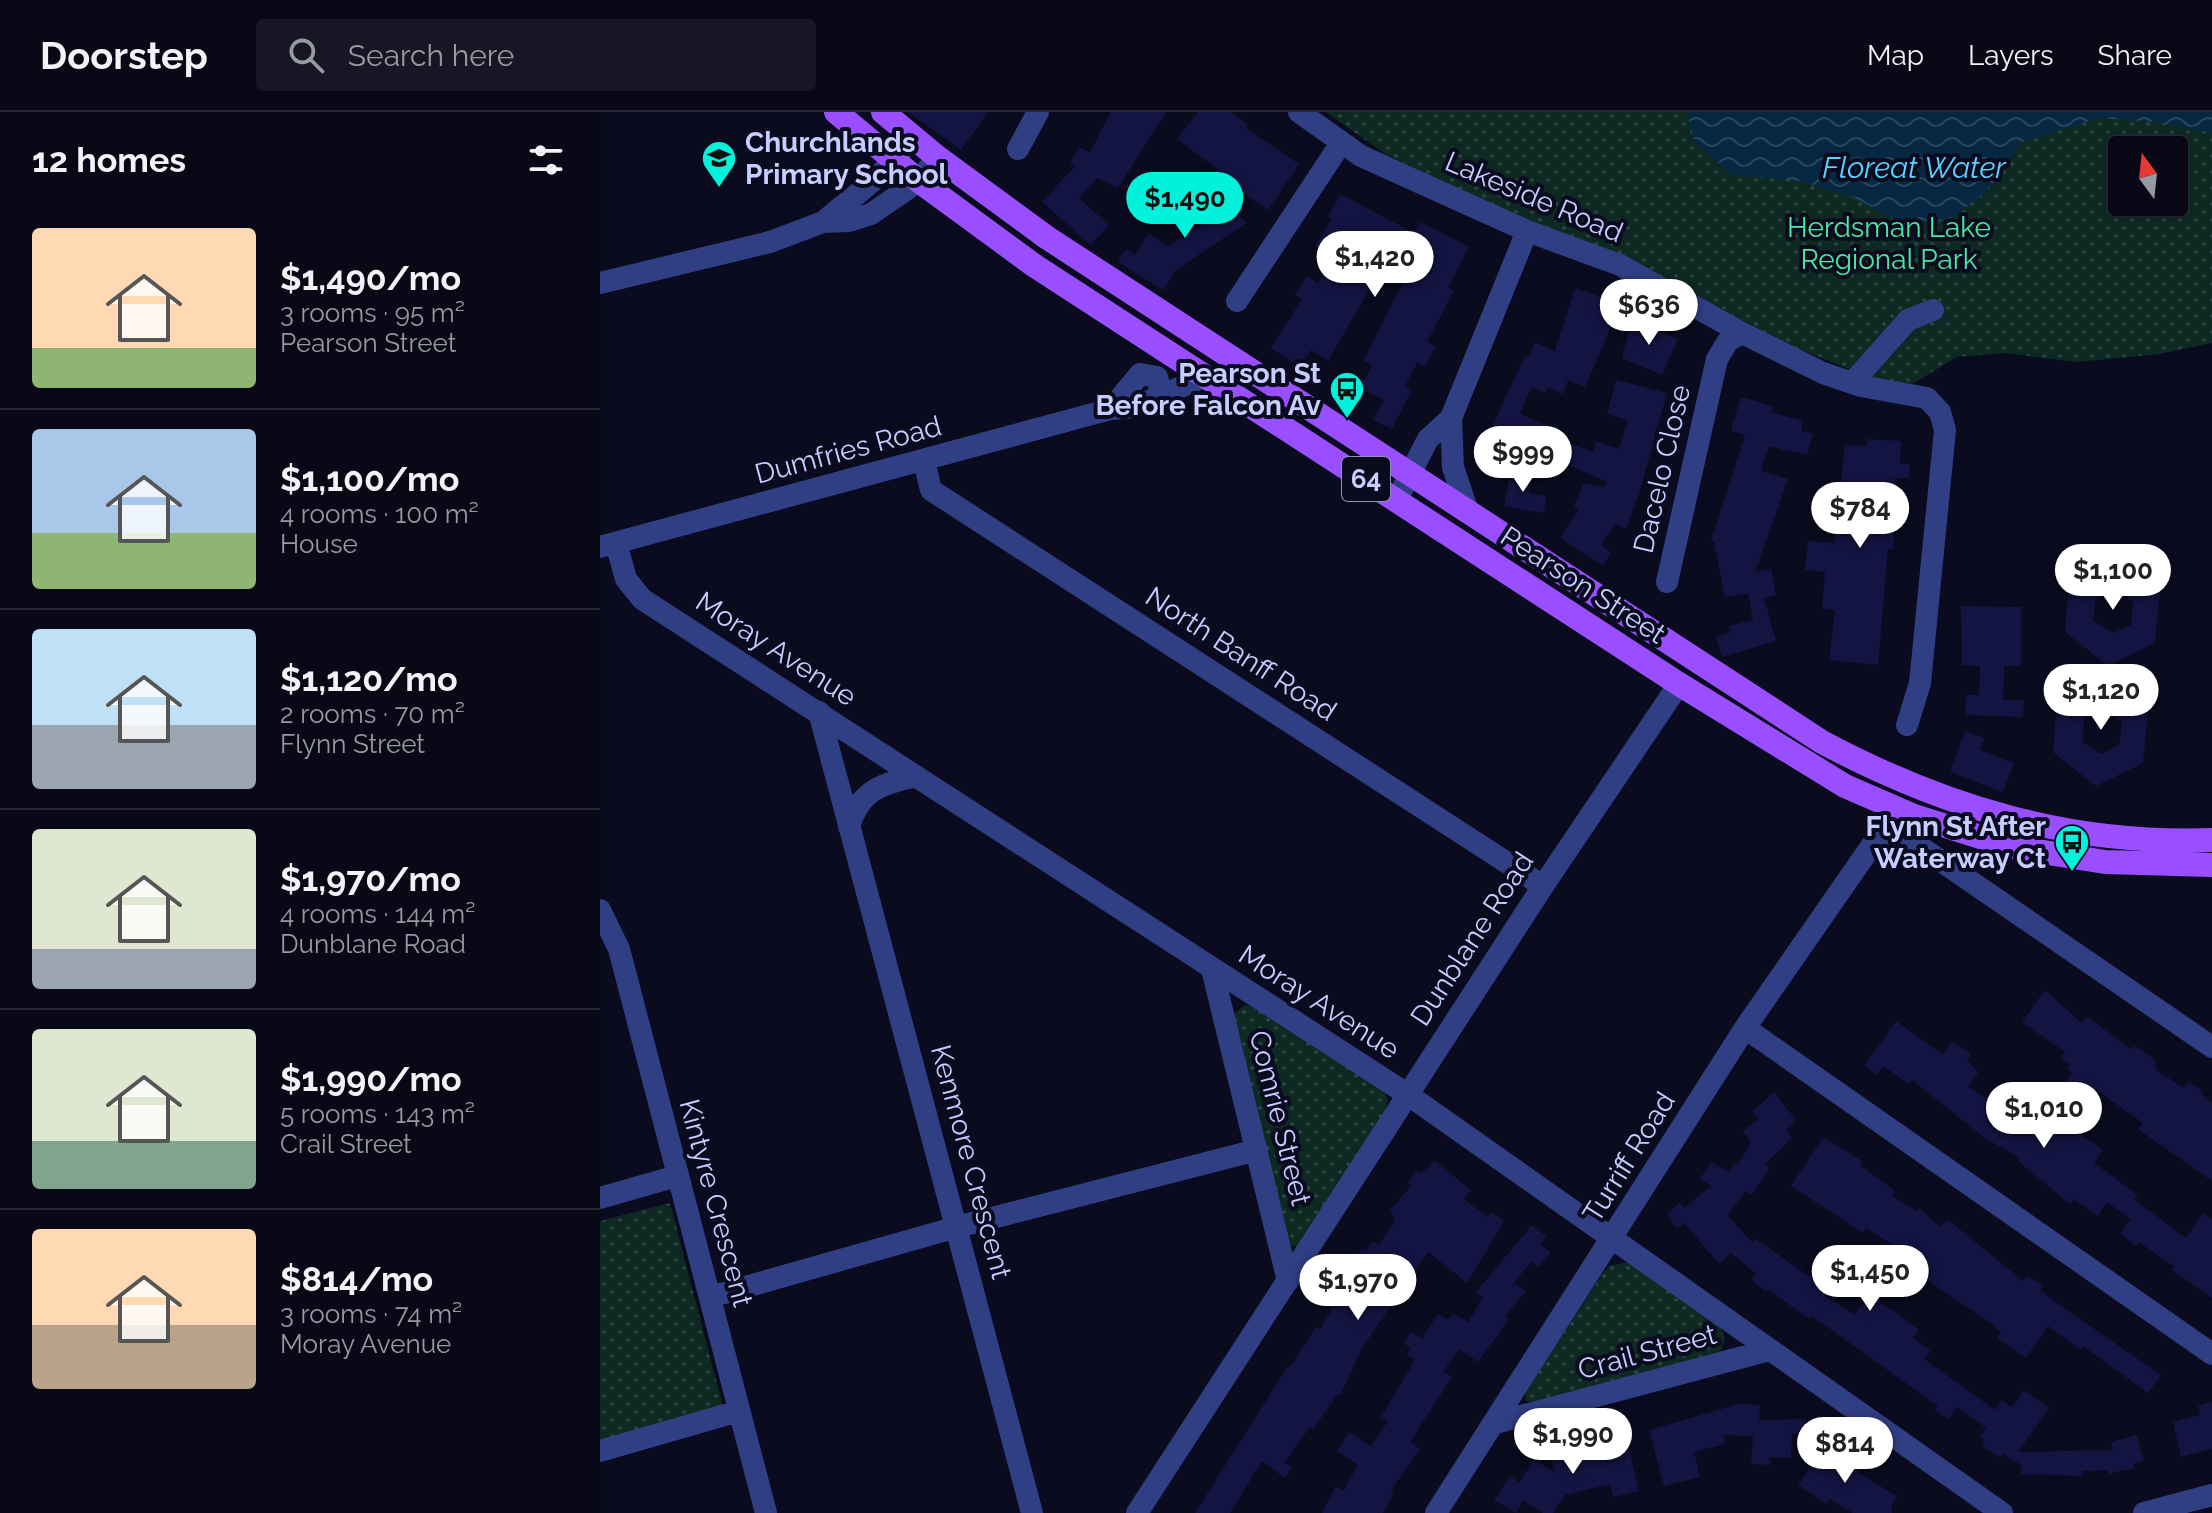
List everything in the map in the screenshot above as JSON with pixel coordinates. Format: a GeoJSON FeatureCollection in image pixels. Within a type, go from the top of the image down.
{"type":"FeatureCollection","features":[{"type":"Feature","properties":{"kind":"main road","name":"Pearson Street"},"geometry":{"type":"LineString","coordinates":[[836,112],[919,181],[1035,266],[1679,684],[1845,786],[1914,816],[2012,847],[2105,862],[2212,865]]}},
{"type":"Feature","properties":{"kind":"main road","name":"Pearson Street"},"geometry":{"type":"LineString","coordinates":[[883,112],[937,157],[1046,237],[1822,742],[1905,783],[1980,811],[2036,826],[2131,839],[2212,840]]}},
{"type":"Feature","properties":{"kind":"street"},"geometry":{"type":"LineString","coordinates":[[1018,149],[1038,112]]}},
{"type":"Feature","properties":{"kind":"street","name":"Lakeside Road"},"geometry":{"type":"LineString","coordinates":[[1299,112],[1341,143],[1527,231],[1620,265],[1742,333],[1823,373],[1852,383],[1927,398],[1940,412],[1945,430],[1920,683],[1907,725]]}},
{"type":"Feature","properties":{"kind":"street"},"geometry":{"type":"LineString","coordinates":[[600,283],[770,242],[823,222],[862,195],[895,160],[911,137]]}},
{"type":"Feature","properties":{"kind":"street"},"geometry":{"type":"LineString","coordinates":[[1237,301],[1341,143]]}},
{"type":"Feature","properties":{"kind":"street"},"geometry":{"type":"LineString","coordinates":[[823,222],[849,221],[871,214],[919,181],[937,157]]}},
{"type":"Feature","properties":{"kind":"street"},"geometry":{"type":"LineString","coordinates":[[1468,512],[1453,467],[1451,418],[1527,231]]}},
{"type":"Feature","properties":{"kind":"street"},"geometry":{"type":"LineString","coordinates":[[1852,383],[1908,320],[1933,310]]}},
{"type":"Feature","properties":{"kind":"street","name":"Dacelo Close"},"geometry":{"type":"LineString","coordinates":[[1667,582],[1717,359],[1728,341],[1742,333]]}},
{"type":"Feature","properties":{"kind":"street","name":"Dumfries Road"},"geometry":{"type":"LineString","coordinates":[[608,545],[1111,409],[1135,407],[1206,376]]}},
{"type":"Feature","properties":{"kind":"street"},"geometry":{"type":"LineString","coordinates":[[1397,499],[1428,439],[1451,418]]}},
{"type":"Feature","properties":{"kind":"street","name":"North Banff Road"},"geometry":{"type":"LineString","coordinates":[[924,461],[931,490],[1543,886]]}},
{"type":"Feature","properties":{"kind":"street","name":"Moray Avenue"},"geometry":{"type":"LineString","coordinates":[[608,545],[626,579],[642,599],[1407,1094],[2002,1513]]}},
{"type":"Feature","properties":{"kind":"street","name":"Dunblane Road"},"geometry":{"type":"LineString","coordinates":[[1137,1513],[1407,1094],[1679,684]]}},
{"type":"Feature","properties":{"kind":"street","name":"Kenmore Crescent"},"geometry":{"type":"LineString","coordinates":[[819,712],[1032,1513]]}},
{"type":"Feature","properties":{"kind":"street"},"geometry":{"type":"LineString","coordinates":[[849,827],[855,806],[867,794],[887,783],[916,776]]}},
{"type":"Feature","properties":{"kind":"street","name":"Turriff Road"},"geometry":{"type":"LineString","coordinates":[[1436,1513],[1613,1240],[1745,1028],[1864,852],[1882,840],[1906,841],[1959,870],[2212,1047]]}},
{"type":"Feature","properties":{"kind":"street","name":"Kintyre Crescent"},"geometry":{"type":"LineString","coordinates":[[600,910],[619,949],[766,1513]]}},
{"type":"Feature","properties":{"kind":"street","name":"Comrie Street"},"geometry":{"type":"LineString","coordinates":[[1212,969],[1288,1281]]}},
{"type":"Feature","properties":{"kind":"street"},"geometry":{"type":"LineString","coordinates":[[1745,1028],[2212,1354]]}},
{"type":"Feature","properties":{"kind":"street"},"geometry":{"type":"LineString","coordinates":[[710,1297],[957,1227],[1257,1150]]}},
{"type":"Feature","properties":{"kind":"street"},"geometry":{"type":"LineString","coordinates":[[600,1198],[677,1176]]}},
{"type":"Feature","properties":{"kind":"street","name":"Crail Street"},"geometry":{"type":"LineString","coordinates":[[1495,1423],[1769,1350]]}},
{"type":"Feature","properties":{"kind":"street"},"geometry":{"type":"LineString","coordinates":[[600,1451],[739,1411]]}},
{"type":"Feature","properties":{"kind":"street"},"geometry":{"type":"LineString","coordinates":[[2144,1513],[2212,1495]]}},
{"type":"Feature","properties":{"kind":"green space","name":"Herdsman Lake Regional Park"},"geometry":{"type":"Polygon","coordinates":[[[1326,112],[2212,112],[2212,343],[2159,354],[2077,362],[2005,353],[1957,357],[1912,384],[1872,378],[1791,346],[1385,154],[1326,112]]]}},
{"type":"Feature","properties":{"kind":"green space"},"geometry":{"type":"Polygon","coordinates":[[[1245,1005],[1257,1007],[1384,1091],[1388,1101],[1385,1111],[1299,1246],[1290,1246],[1231,1016],[1245,1005]]]}},
{"type":"Feature","properties":{"kind":"green space"},"geometry":{"type":"Polygon","coordinates":[[[670,1203],[723,1407],[600,1440],[600,1221],[670,1203]]]}},
{"type":"Feature","properties":{"kind":"green space"},"geometry":{"type":"Polygon","coordinates":[[[1627,1262],[1721,1328],[1725,1338],[1721,1351],[1534,1402],[1526,1401],[1525,1393],[1603,1273],[1609,1266],[1627,1262]]]}},
{"type":"Feature","properties":{"kind":"water","name":"Floreat Water"},"geometry":{"type":"Polygon","coordinates":[[[1687,112],[2212,112],[2212,133],[2157,122],[2098,118],[2022,142],[1986,192],[1951,218],[1903,224],[1853,197],[1800,181],[1732,175],[1695,142],[1687,112]]]}},
{"type":"Feature","properties":{"kind":"building"},"geometry":{"type":"Polygon","coordinates":[[[908,112],[988,112],[961,150],[908,112]]]}},
{"type":"Feature","properties":{"kind":"building"},"geometry":{"type":"Polygon","coordinates":[[[1111,112],[1166,112],[1118,188],[1098,178],[1079,198],[1109,225],[1091,245],[1042,202],[1075,166],[1070,164],[1079,147],[1090,152],[1111,112]]]}},
{"type":"Feature","properties":{"kind":"building"},"geometry":{"type":"Polygon","coordinates":[[[1198,112],[1231,112],[1248,125],[1246,128],[1299,164],[1268,210],[1216,175],[1220,171],[1177,139],[1198,112]]]}},
{"type":"Feature","properties":{"kind":"building"},"geometry":{"type":"Polygon","coordinates":[[[1209,180],[1246,223],[1176,270],[1163,290],[1118,262],[1126,249],[1135,255],[1148,233],[1168,246],[1212,218],[1192,194],[1209,180]]]}},
{"type":"Feature","properties":{"kind":"building"},"geometry":{"type":"Polygon","coordinates":[[[1340,194],[1414,233],[1420,222],[1469,247],[1448,288],[1454,291],[1427,342],[1436,346],[1425,367],[1417,363],[1405,386],[1412,390],[1392,429],[1373,420],[1384,400],[1360,388],[1372,365],[1363,361],[1414,261],[1392,250],[1328,361],[1311,350],[1300,367],[1271,348],[1302,299],[1295,295],[1307,276],[1318,283],[1334,258],[1315,246],[1332,219],[1328,217],[1340,194]]]}},
{"type":"Feature","properties":{"kind":"building"},"geometry":{"type":"Polygon","coordinates":[[[1575,288],[1614,301],[1611,310],[1617,313],[1585,387],[1568,380],[1563,394],[1547,387],[1545,393],[1531,387],[1520,414],[1565,433],[1562,440],[1593,452],[1596,441],[1619,449],[1628,420],[1607,414],[1616,380],[1667,393],[1639,494],[1626,528],[1615,524],[1601,545],[1611,552],[1603,566],[1560,538],[1579,509],[1574,507],[1583,483],[1604,487],[1606,481],[1489,433],[1525,356],[1529,357],[1535,342],[1555,351],[1575,288]]]}},
{"type":"Feature","properties":{"kind":"building"},"geometry":{"type":"Polygon","coordinates":[[[1632,319],[1678,339],[1662,375],[1622,358],[1632,319]]]}},
{"type":"Feature","properties":{"kind":"building"},"geometry":{"type":"Polygon","coordinates":[[[1741,397],[1773,406],[1771,412],[1803,421],[1801,431],[1813,434],[1807,455],[1769,446],[1761,471],[1788,479],[1755,572],[1771,569],[1776,595],[1764,598],[1776,641],[1722,657],[1716,637],[1731,632],[1729,626],[1753,620],[1748,593],[1725,597],[1714,542],[1711,541],[1745,435],[1731,431],[1741,397]]]}},
{"type":"Feature","properties":{"kind":"building"},"geometry":{"type":"Polygon","coordinates":[[[1867,439],[1901,441],[1900,464],[1910,464],[1909,478],[1895,478],[1891,528],[1895,529],[1893,549],[1888,549],[1878,665],[1829,660],[1835,610],[1822,609],[1825,572],[1805,570],[1808,541],[1834,543],[1845,445],[1867,446],[1867,439]]]}},
{"type":"Feature","properties":{"kind":"building"},"geometry":{"type":"Polygon","coordinates":[[[1511,471],[1532,475],[1529,493],[1546,496],[1544,513],[1504,506],[1511,471]]]}},
{"type":"Feature","properties":{"kind":"building"},"geometry":{"type":"Polygon","coordinates":[[[2120,559],[2160,591],[2155,643],[2108,666],[2065,632],[2069,581],[2120,559]],[[2115,590],[2096,599],[2093,621],[2113,633],[2131,625],[2133,602],[2115,590]]]}},
{"type":"Feature","properties":{"kind":"building"},"geometry":{"type":"Polygon","coordinates":[[[1961,606],[2021,607],[2021,666],[2004,666],[2003,700],[2024,700],[2023,717],[1965,715],[1966,695],[1979,695],[1980,666],[1962,665],[1961,606]]]}},
{"type":"Feature","properties":{"kind":"building"},"geometry":{"type":"Polygon","coordinates":[[[2108,679],[2148,712],[2143,763],[2096,786],[2053,752],[2057,702],[2108,679]],[[2104,711],[2084,719],[2082,742],[2101,754],[2119,745],[2122,722],[2104,711]]]}},
{"type":"Feature","properties":{"kind":"building"},"geometry":{"type":"Polygon","coordinates":[[[1965,731],[1984,738],[1980,750],[2014,763],[2003,792],[1950,772],[1965,731]]]}},
{"type":"Feature","properties":{"kind":"building"},"geometry":{"type":"Polygon","coordinates":[[[2045,990],[2082,1023],[2087,1016],[2130,1049],[2136,1046],[2155,1060],[2156,1070],[2184,1088],[2188,1082],[2203,1091],[2201,1094],[2212,1103],[2212,1181],[2138,1129],[2143,1123],[2095,1089],[2089,1097],[2066,1081],[2072,1072],[2068,1069],[2070,1065],[2060,1058],[2065,1052],[2022,1022],[2045,990]]]}},
{"type":"Feature","properties":{"kind":"building"},"geometry":{"type":"Polygon","coordinates":[[[1896,1021],[1943,1055],[1952,1041],[1971,1054],[1967,1060],[1978,1073],[1968,1087],[2021,1119],[2034,1102],[2103,1150],[2094,1163],[2138,1195],[2134,1199],[2186,1238],[2203,1213],[2212,1219],[2212,1298],[2172,1270],[2175,1267],[2139,1242],[2136,1246],[2120,1234],[2131,1219],[2107,1202],[2098,1216],[2074,1199],[2070,1204],[2018,1161],[2020,1158],[1985,1138],[1912,1080],[1909,1084],[1883,1066],[1877,1075],[1864,1066],[1896,1021]]]}},
{"type":"Feature","properties":{"kind":"building"},"geometry":{"type":"Polygon","coordinates":[[[1774,1092],[1796,1120],[1786,1129],[1792,1138],[1765,1164],[1770,1168],[1752,1195],[1745,1191],[1728,1216],[1753,1243],[1756,1239],[1830,1291],[1826,1296],[1854,1315],[1869,1294],[1919,1330],[1913,1338],[1930,1350],[1924,1359],[1995,1410],[2002,1400],[2012,1407],[2024,1390],[2049,1408],[2018,1452],[2113,1450],[2111,1442],[2137,1435],[2144,1461],[2133,1464],[2134,1468],[2109,1474],[2108,1470],[2083,1471],[2083,1476],[2021,1474],[2021,1465],[2002,1453],[2000,1458],[1982,1446],[1985,1442],[1980,1437],[1986,1428],[1957,1407],[1948,1419],[1935,1410],[1938,1406],[1812,1316],[1810,1319],[1767,1289],[1765,1291],[1752,1280],[1756,1274],[1731,1253],[1719,1264],[1684,1223],[1677,1228],[1667,1215],[1680,1202],[1684,1208],[1711,1186],[1700,1179],[1711,1162],[1729,1172],[1734,1163],[1738,1164],[1751,1142],[1743,1131],[1758,1119],[1752,1112],[1774,1092]]]}},
{"type":"Feature","properties":{"kind":"building"},"geometry":{"type":"Polygon","coordinates":[[[1823,1137],[1862,1161],[1860,1165],[1895,1191],[1891,1196],[1917,1211],[1919,1208],[1941,1227],[1947,1219],[2023,1281],[2027,1275],[2044,1286],[2040,1290],[2161,1375],[2148,1393],[2083,1346],[2080,1349],[2048,1326],[2026,1358],[1997,1338],[2001,1333],[1992,1324],[1912,1270],[1918,1261],[1866,1228],[1863,1233],[1791,1186],[1823,1137]]]}},
{"type":"Feature","properties":{"kind":"building"},"geometry":{"type":"Polygon","coordinates":[[[1435,1161],[1471,1190],[1464,1199],[1488,1217],[1492,1212],[1504,1221],[1467,1283],[1428,1252],[1362,1348],[1340,1396],[1338,1394],[1284,1462],[1292,1467],[1285,1478],[1262,1461],[1230,1513],[1195,1513],[1288,1366],[1316,1327],[1320,1329],[1331,1311],[1333,1297],[1362,1248],[1366,1250],[1372,1241],[1379,1245],[1395,1221],[1390,1210],[1411,1186],[1408,1182],[1417,1171],[1421,1174],[1435,1161]]]}},
{"type":"Feature","properties":{"kind":"building"},"geometry":{"type":"Polygon","coordinates":[[[1532,1225],[1546,1236],[1540,1245],[1551,1252],[1539,1267],[1531,1261],[1514,1283],[1526,1291],[1505,1316],[1509,1319],[1478,1362],[1459,1349],[1443,1372],[1452,1377],[1410,1442],[1420,1449],[1391,1490],[1394,1493],[1383,1513],[1322,1513],[1336,1486],[1343,1491],[1358,1465],[1337,1451],[1349,1432],[1371,1446],[1388,1421],[1381,1417],[1415,1360],[1406,1354],[1411,1349],[1404,1343],[1411,1331],[1422,1339],[1438,1314],[1448,1319],[1453,1313],[1468,1322],[1483,1298],[1476,1292],[1532,1225]]]}},
{"type":"Feature","properties":{"kind":"building"},"geometry":{"type":"Polygon","coordinates":[[[2212,1402],[2212,1449],[2181,1457],[2173,1422],[2200,1415],[2198,1406],[2212,1402]]]}},
{"type":"Feature","properties":{"kind":"building"},"geometry":{"type":"Polygon","coordinates":[[[1739,1404],[1760,1405],[1759,1420],[1806,1419],[1801,1435],[1792,1434],[1791,1458],[1770,1457],[1771,1465],[1751,1464],[1753,1436],[1723,1435],[1725,1444],[1694,1452],[1700,1477],[1664,1486],[1649,1430],[1739,1404]]]}},
{"type":"Feature","properties":{"kind":"building"},"geometry":{"type":"Polygon","coordinates":[[[1626,1436],[1639,1491],[1613,1497],[1610,1484],[1565,1495],[1553,1513],[1543,1513],[1523,1500],[1516,1513],[1494,1500],[1510,1476],[1519,1482],[1534,1460],[1555,1472],[1551,1454],[1626,1436]]]}},
{"type":"Feature","properties":{"kind":"building"},"geometry":{"type":"Polygon","coordinates":[[[1827,1444],[1861,1467],[1858,1473],[1897,1496],[1891,1506],[1892,1513],[1853,1513],[1830,1499],[1826,1504],[1798,1485],[1827,1444]]]}},
{"type":"Feature","properties":{"kind":"place","name":"Churchlands Primary School"},"geometry":{"type":"Point","coordinates":[719,189]}},
{"type":"Feature","properties":{"kind":"place","name":"Pearson St Before Falcon Av"},"geometry":{"type":"Point","coordinates":[1347,420]}},
{"type":"Feature","properties":{"kind":"place","name":"Flynn St After Waterway Ct"},"geometry":{"type":"Point","coordinates":[2072,873]}}]}
